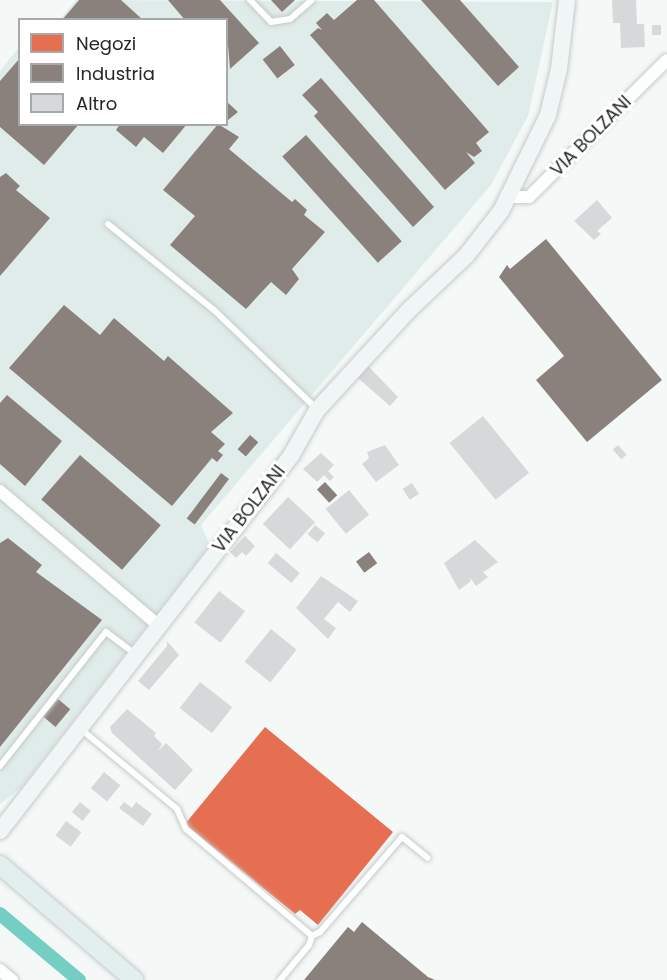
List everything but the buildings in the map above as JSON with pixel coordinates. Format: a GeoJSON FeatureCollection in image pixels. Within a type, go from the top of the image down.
{"type":"FeatureCollection","features":[{"type":"Feature","properties":{"kind":"main road"},"geometry":{"type":"LineString","coordinates":[[0,865],[134,980]]}},
{"type":"Feature","properties":{"kind":"street","name":"VIA BOLZANI"},"geometry":{"type":"LineString","coordinates":[[0,831],[292,454],[317,410],[409,310],[466,256],[509,197],[548,115],[559,69],[567,0]]}},
{"type":"Feature","properties":{"kind":"street","name":"VIA BOLZANI"},"geometry":{"type":"LineString","coordinates":[[509,197],[530,197],[667,60]]}},
{"type":"Feature","properties":{"kind":"street"},"geometry":{"type":"LineString","coordinates":[[0,491],[158,625]]}},
{"type":"Feature","properties":{"kind":"street"},"geometry":{"type":"LineString","coordinates":[[0,970],[12,980]]}},
{"type":"Feature","properties":{"kind":"lane"},"geometry":{"type":"LineString","coordinates":[[250,0],[271,22],[290,19],[312,0]]}},
{"type":"Feature","properties":{"kind":"lane"},"geometry":{"type":"LineString","coordinates":[[108,224],[214,310],[317,410]]}},
{"type":"Feature","properties":{"kind":"lane"},"geometry":{"type":"LineString","coordinates":[[0,766],[106,632],[135,654]]}},
{"type":"Feature","properties":{"kind":"lane"},"geometry":{"type":"LineString","coordinates":[[79,728],[177,809],[186,829],[312,936]]}},
{"type":"Feature","properties":{"kind":"lane"},"geometry":{"type":"LineString","coordinates":[[280,980],[309,945],[312,936],[320,932],[402,837],[428,858]]}},
{"type":"Feature","properties":{"kind":"lane"},"geometry":{"type":"LineString","coordinates":[[0,977],[7,980]]}},
{"type":"Feature","properties":{"kind":"shaded area"},"geometry":{"type":"Polygon","coordinates":[[[76,0],[553,2],[528,116],[491,185],[201,525],[210,545],[21,788],[0,804],[0,71],[18,48],[18,126],[228,126],[228,18],[61,18],[76,0]]]}},
{"type":"Feature","properties":{"kind":"waterway"},"geometry":{"type":"LineString","coordinates":[[0,914],[79,980]]}}]}
